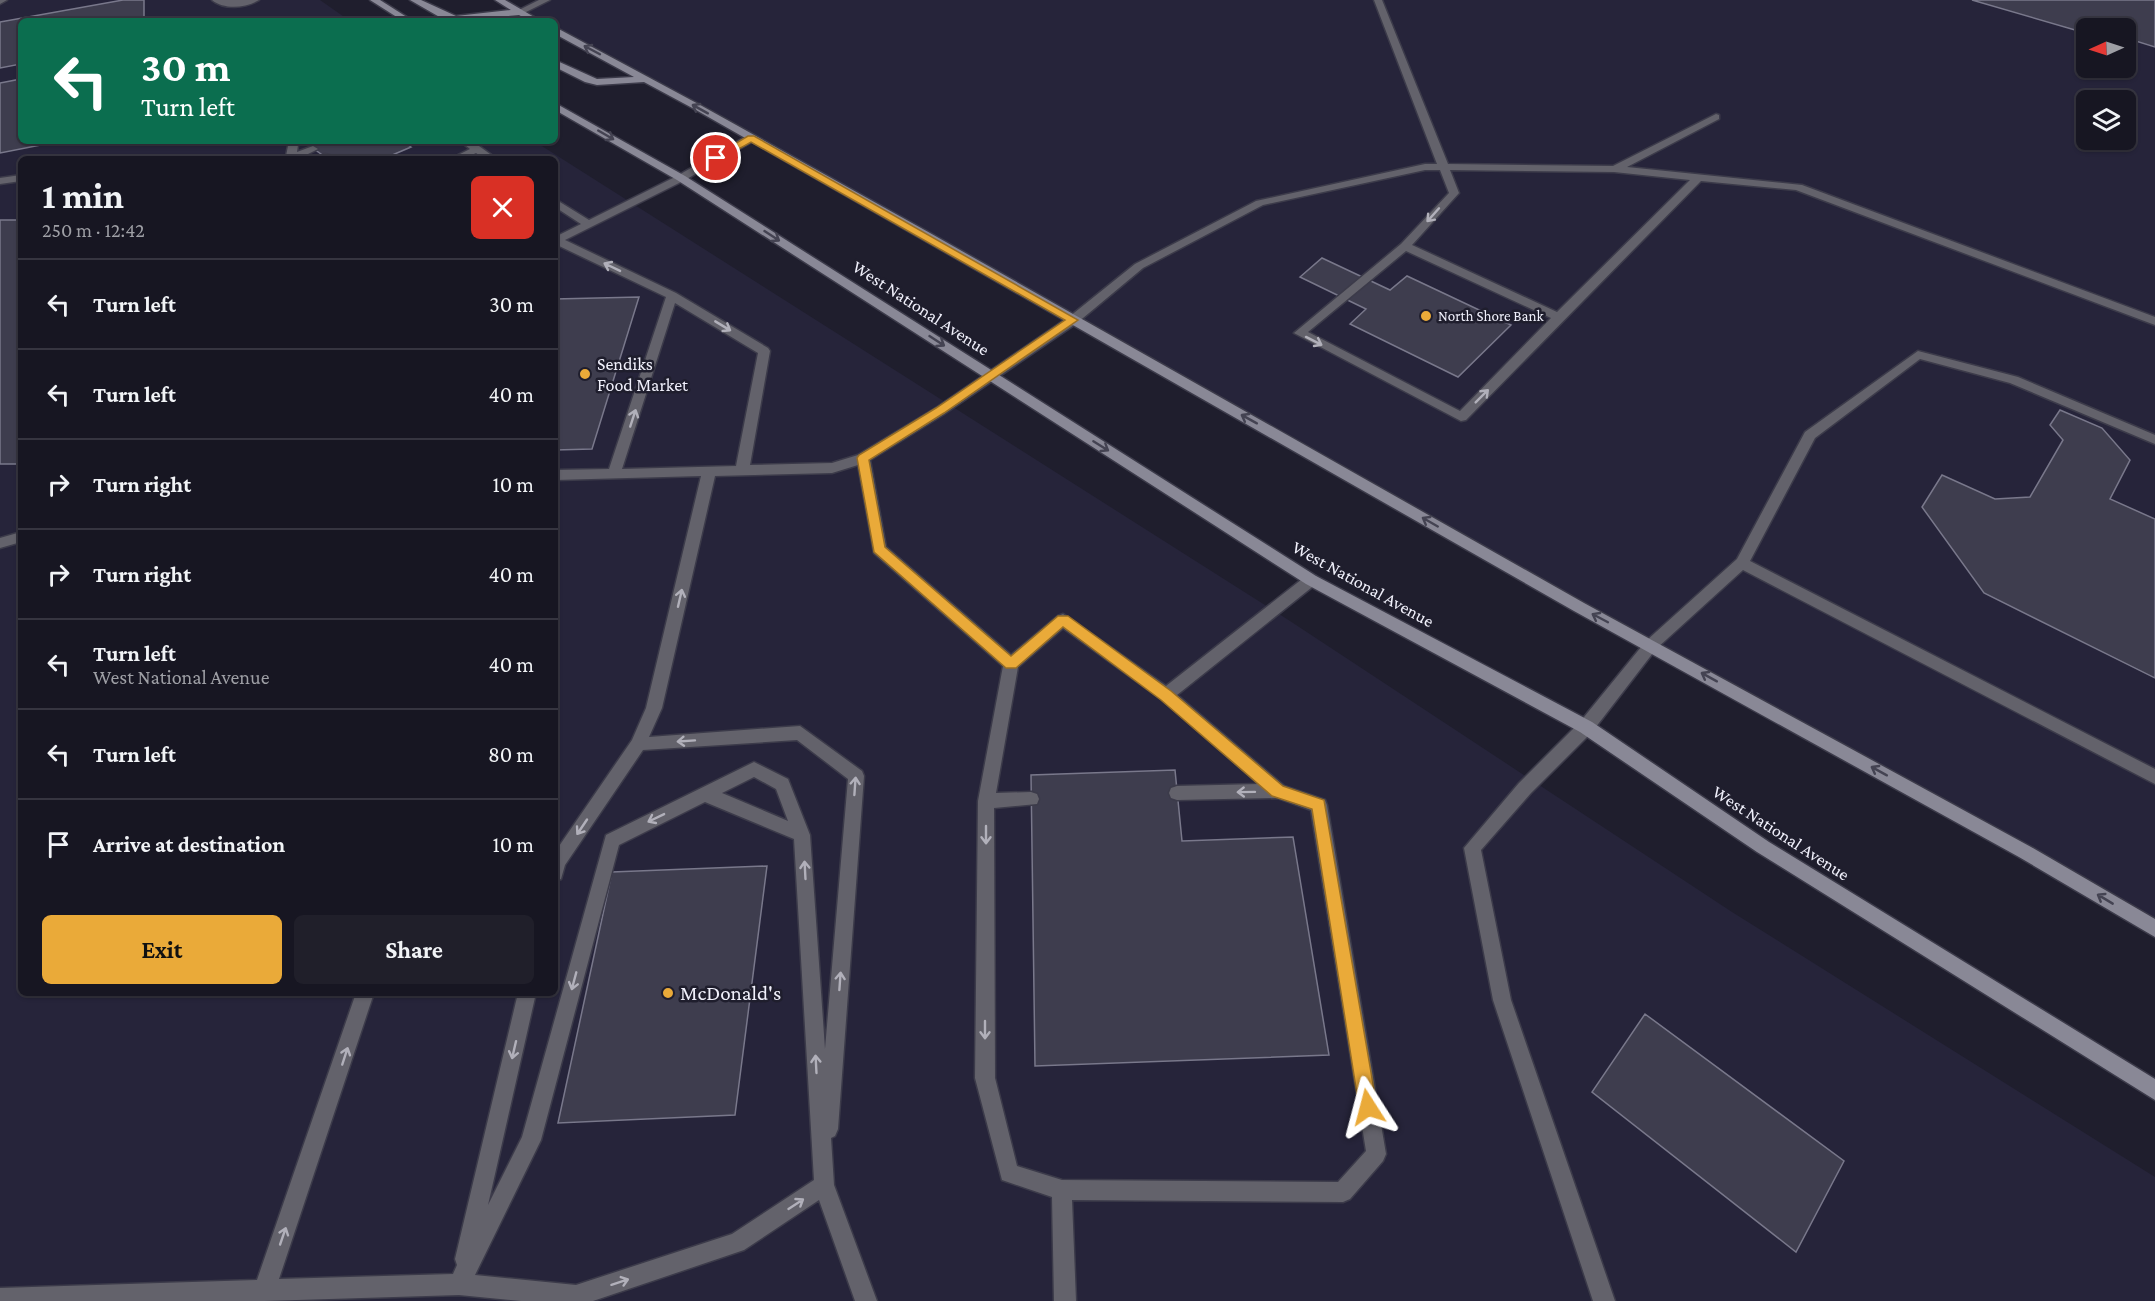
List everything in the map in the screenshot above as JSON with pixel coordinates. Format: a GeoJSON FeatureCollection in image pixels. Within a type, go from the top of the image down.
{"type":"FeatureCollection","features":[{"type":"Feature","properties":{"kind":"main road"},"geometry":{"type":"LineString","coordinates":[[374,0],[404,18]]}},
{"type":"Feature","properties":{"kind":"main road"},"geometry":{"type":"LineString","coordinates":[[414,0],[451,18]]}},
{"type":"Feature","properties":{"kind":"main road"},"geometry":{"type":"LineString","coordinates":[[499,0],[531,18]]}},
{"type":"Feature","properties":{"kind":"main road"},"geometry":{"type":"LineString","coordinates":[[465,18],[519,12]]}},
{"type":"Feature","properties":{"kind":"main road"},"geometry":{"type":"LineString","coordinates":[[502,18],[519,12]]}},
{"type":"Feature","properties":{"kind":"main road"},"geometry":{"type":"LineString","coordinates":[[558,32],[1651,645],[2025,852],[2155,929]]}},
{"type":"Feature","properties":{"kind":"main road"},"geometry":{"type":"LineString","coordinates":[[558,65],[588,80],[597,82],[645,79]]}},
{"type":"Feature","properties":{"kind":"main road","name":"West National Avenue"},"geometry":{"type":"LineString","coordinates":[[558,108],[681,178],[1311,580],[1586,727],[1762,847],[2155,1090]]}},
{"type":"Feature","properties":{"kind":"street"},"geometry":{"type":"LineString","coordinates":[[216,0],[222,4],[241,4],[255,0]]}},
{"type":"Feature","properties":{"kind":"street"},"geometry":{"type":"LineString","coordinates":[[519,12],[546,0]]}},
{"type":"Feature","properties":{"kind":"street"},"geometry":{"type":"LineString","coordinates":[[1378,0],[1454,193],[1405,246],[1300,333],[1461,417],[1699,177]]}},
{"type":"Feature","properties":{"kind":"street"},"geometry":{"type":"LineString","coordinates":[[1614,169],[1716,117]]}},
{"type":"Feature","properties":{"kind":"street"},"geometry":{"type":"LineString","coordinates":[[558,240],[681,178],[751,138]]}},
{"type":"Feature","properties":{"kind":"street"},"geometry":{"type":"LineString","coordinates":[[470,144],[488,156]]}},
{"type":"Feature","properties":{"kind":"street"},"geometry":{"type":"LineString","coordinates":[[297,156],[313,149]]}},
{"type":"Feature","properties":{"kind":"street"},"geometry":{"type":"LineString","coordinates":[[462,156],[477,149]]}},
{"type":"Feature","properties":{"kind":"street"},"geometry":{"type":"LineString","coordinates":[[558,475],[832,468],[863,458],[992,376],[1073,320],[1139,266],[1260,203],[1425,166],[1614,169],[1798,186],[2155,321]]}},
{"type":"Feature","properties":{"kind":"street"},"geometry":{"type":"LineString","coordinates":[[0,181],[18,178]]}},
{"type":"Feature","properties":{"kind":"street"},"geometry":{"type":"LineString","coordinates":[[558,204],[588,224]]}},
{"type":"Feature","properties":{"kind":"street"},"geometry":{"type":"LineString","coordinates":[[558,242],[672,296],[764,351],[742,471]]}},
{"type":"Feature","properties":{"kind":"street"},"geometry":{"type":"LineString","coordinates":[[1405,246],[1559,317]]}},
{"type":"Feature","properties":{"kind":"street"},"geometry":{"type":"LineString","coordinates":[[614,473],[672,296]]}},
{"type":"Feature","properties":{"kind":"street"},"geometry":{"type":"LineString","coordinates":[[1604,1301],[1502,1000],[1473,849],[1525,788],[1586,727],[1651,645],[1742,563],[1810,435],[1918,355],[2014,380],[2155,440]]}},
{"type":"Feature","properties":{"kind":"street"},"geometry":{"type":"LineString","coordinates":[[863,458],[879,549],[1011,664]]}},
{"type":"Feature","properties":{"kind":"street"},"geometry":{"type":"LineString","coordinates":[[558,862],[638,744],[654,708],[709,472]]}},
{"type":"Feature","properties":{"kind":"street"},"geometry":{"type":"LineString","coordinates":[[0,543],[18,538]]}},
{"type":"Feature","properties":{"kind":"street"},"geometry":{"type":"LineString","coordinates":[[1742,563],[2155,777]]}},
{"type":"Feature","properties":{"kind":"street"},"geometry":{"type":"LineString","coordinates":[[1166,696],[1311,580]]}},
{"type":"Feature","properties":{"kind":"street"},"geometry":{"type":"LineString","coordinates":[[1177,793],[1278,791],[1319,805],[1376,1154],[1343,1192],[1062,1190],[1009,1173],[985,1078],[987,801],[1011,664],[1063,620],[1166,696],[1278,791]]}},
{"type":"Feature","properties":{"kind":"street"},"geometry":{"type":"LineString","coordinates":[[638,744],[800,733],[856,776],[824,1185]]}},
{"type":"Feature","properties":{"kind":"street"},"geometry":{"type":"LineString","coordinates":[[459,1284],[531,1140],[612,840],[754,769],[782,784],[802,835],[824,1185],[866,1301]]}},
{"type":"Feature","properties":{"kind":"street"},"geometry":{"type":"LineString","coordinates":[[705,794],[802,835]]}},
{"type":"Feature","properties":{"kind":"street"},"geometry":{"type":"LineString","coordinates":[[987,801],[1031,799]]}},
{"type":"Feature","properties":{"kind":"street"},"geometry":{"type":"LineString","coordinates":[[264,1291],[365,996]]}},
{"type":"Feature","properties":{"kind":"street"},"geometry":{"type":"LineString","coordinates":[[459,1284],[526,996]]}},
{"type":"Feature","properties":{"kind":"street"},"geometry":{"type":"LineString","coordinates":[[0,1299],[459,1284],[576,1296],[737,1243],[824,1185]]}},
{"type":"Feature","properties":{"kind":"street"},"geometry":{"type":"LineString","coordinates":[[1062,1190],[1065,1301]]}},
{"type":"Feature","properties":{"kind":"shaded area"},"geometry":{"type":"Polygon","coordinates":[[[0,0],[320,0],[346,18],[18,18],[18,144],[539,144],[558,156],[18,156],[18,996],[558,996],[558,156],[1290,621],[1732,912],[2155,1177],[2155,1301],[0,1301],[0,0]]]}},
{"type":"Feature","properties":{"kind":"shaded area"},"geometry":{"type":"Polygon","coordinates":[[[546,0],[2155,0],[2155,929],[558,32],[558,18],[531,18],[519,12],[546,0]]]}},
{"type":"Feature","properties":{"kind":"building"},"geometry":{"type":"Polygon","coordinates":[[[123,0],[144,0],[144,18],[22,18],[123,0]]]}},
{"type":"Feature","properties":{"kind":"building"},"geometry":{"type":"Polygon","coordinates":[[[1972,0],[2155,0],[2155,47],[2136,41],[2136,18],[2076,18],[2075,30],[1972,0]]]}},
{"type":"Feature","properties":{"kind":"building"},"geometry":{"type":"Polygon","coordinates":[[[18,19],[18,65],[0,68],[0,22],[18,19]]]}},
{"type":"Feature","properties":{"kind":"building"},"geometry":{"type":"Polygon","coordinates":[[[18,80],[18,144],[46,144],[0,153],[0,83],[18,80]]]}},
{"type":"Feature","properties":{"kind":"building"},"geometry":{"type":"Polygon","coordinates":[[[307,144],[406,144],[411,147],[390,156],[324,156],[307,144]]]}},
{"type":"Feature","properties":{"kind":"building"},"geometry":{"type":"Polygon","coordinates":[[[0,220],[18,220],[18,464],[0,464],[0,220]]]}},
{"type":"Feature","properties":{"kind":"building","name":"North Shore Bank"},"geometry":{"type":"Polygon","coordinates":[[[1322,258],[1390,290],[1407,276],[1511,325],[1458,377],[1350,324],[1366,309],[1300,277],[1322,258]]]}},
{"type":"Feature","properties":{"kind":"building","name":"Sendiks Food Market"},"geometry":{"type":"Polygon","coordinates":[[[639,297],[592,449],[558,450],[558,299],[639,297]]]}},
{"type":"Feature","properties":{"kind":"building"},"geometry":{"type":"Polygon","coordinates":[[[2060,410],[2102,428],[2130,460],[2110,499],[2155,519],[2155,678],[1984,593],[1922,507],[1942,475],[1995,499],[2030,497],[2063,440],[2050,425],[2060,410]]]}},
{"type":"Feature","properties":{"kind":"building"},"geometry":{"type":"Polygon","coordinates":[[[1175,770],[1182,841],[1293,837],[1329,1055],[1035,1066],[1031,775],[1175,770]]]}},
{"type":"Feature","properties":{"kind":"building","name":"McDonald's"},"geometry":{"type":"Polygon","coordinates":[[[767,866],[735,1115],[558,1123],[612,872],[767,866]]]}},
{"type":"Feature","properties":{"kind":"building"},"geometry":{"type":"Polygon","coordinates":[[[1645,1014],[1844,1161],[1796,1252],[1592,1092],[1645,1014]]]}},
{"type":"Feature","properties":{"kind":"place","name":"North Shore Bank"},"geometry":{"type":"Point","coordinates":[1426,316]}},
{"type":"Feature","properties":{"kind":"place","name":"Sendiks Food Market"},"geometry":{"type":"Point","coordinates":[585,374]}},
{"type":"Feature","properties":{"kind":"place","name":"McDonald's"},"geometry":{"type":"Point","coordinates":[668,993]}},
{"type":"Feature","properties":{"kind":"route"},"geometry":{"type":"LineString","coordinates":[[716,158],[751,138],[1073,320],[940,411],[863,458],[879,549],[1011,664],[1063,620],[1166,696],[1278,791],[1319,805],[1368,1107]]}}]}
